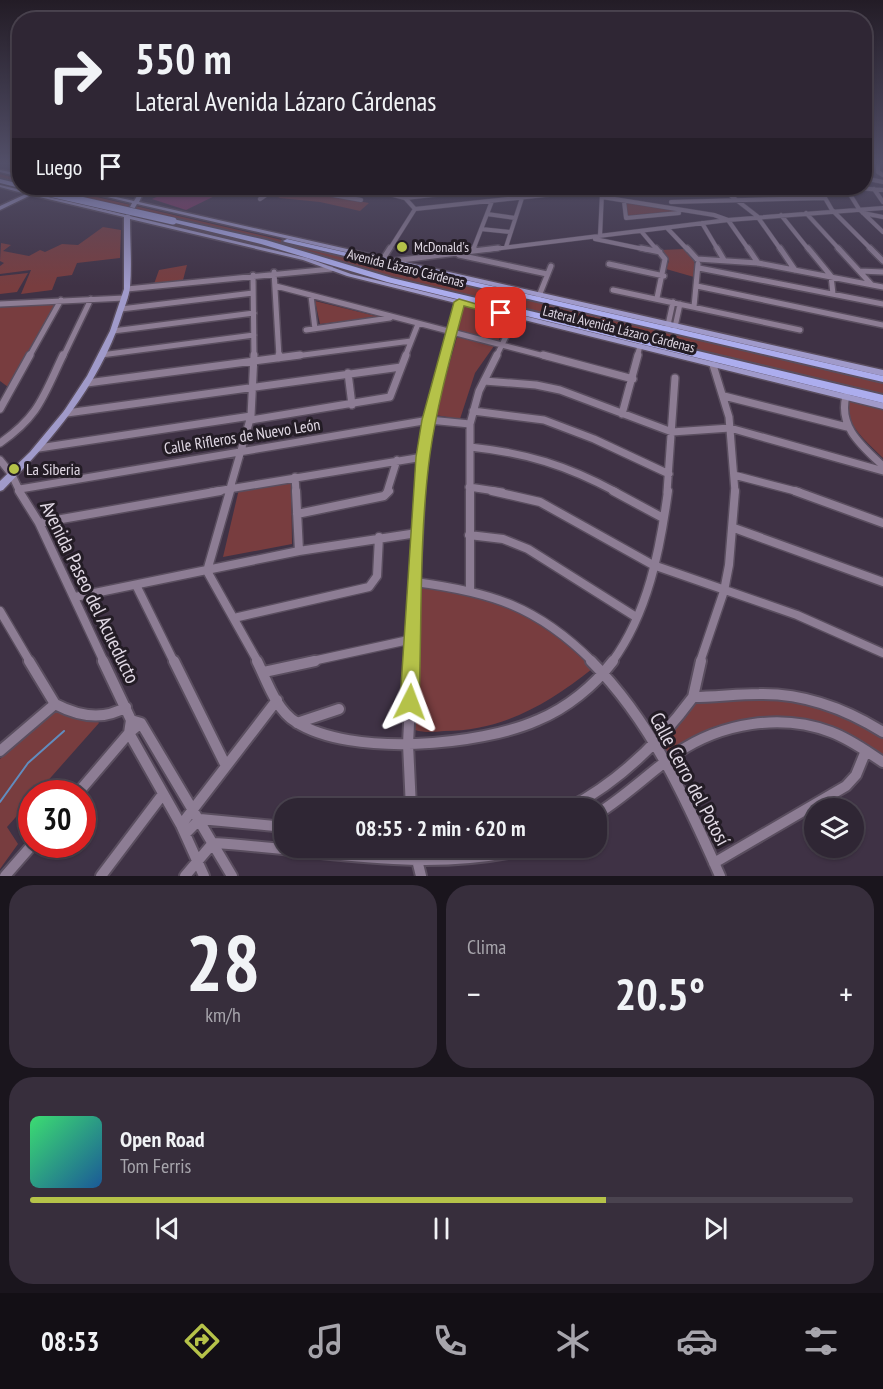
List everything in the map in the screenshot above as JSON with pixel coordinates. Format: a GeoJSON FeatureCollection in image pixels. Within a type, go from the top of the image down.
{"type":"FeatureCollection","features":[{"type":"Feature","properties":{"kind":"highway","name":"Avenida Lázaro Cárdenas"},"geometry":{"type":"LineString","coordinates":[[105,205],[540,298],[651,326],[880,376]]}},
{"type":"Feature","properties":{"kind":"highway","name":"Avenida Lázaro Cárdenas"},"geometry":{"type":"LineString","coordinates":[[120,205],[273,245],[408,284],[883,399]]}},
{"type":"Feature","properties":{"kind":"highway"},"geometry":{"type":"LineString","coordinates":[[419,267],[447,279]]}},
{"type":"Feature","properties":{"kind":"highway"},"geometry":{"type":"LineString","coordinates":[[379,281],[408,284]]}},
{"type":"Feature","properties":{"kind":"highway"},"geometry":{"type":"LineString","coordinates":[[540,298],[580,305],[608,315]]}},
{"type":"Feature","properties":{"kind":"highway"},"geometry":{"type":"LineString","coordinates":[[473,300],[501,313]]}},
{"type":"Feature","properties":{"kind":"highway"},"geometry":{"type":"LineString","coordinates":[[520,317],[550,318]]}},
{"type":"Feature","properties":{"kind":"highway"},"geometry":{"type":"LineString","coordinates":[[651,326],[689,330]]}},
{"type":"Feature","properties":{"kind":"highway"},"geometry":{"type":"LineString","coordinates":[[706,356],[718,366]]}},
{"type":"Feature","properties":{"kind":"highway"},"geometry":{"type":"LineString","coordinates":[[839,364],[880,376]]}},
{"type":"Feature","properties":{"kind":"highway"},"geometry":{"type":"LineString","coordinates":[[826,385],[846,396]]}},
{"type":"Feature","properties":{"kind":"main road","name":"Lateral Avenida Lázaro Cárdenas"},"geometry":{"type":"LineString","coordinates":[[77,205],[305,260],[331,269],[501,313],[883,406]]}},
{"type":"Feature","properties":{"kind":"main road"},"geometry":{"type":"LineString","coordinates":[[85,207],[119,207],[121,205]]}},
{"type":"Feature","properties":{"kind":"main road"},"geometry":{"type":"LineString","coordinates":[[9,482],[67,413],[87,383],[113,331],[126,293],[127,217],[133,205]]}},
{"type":"Feature","properties":{"kind":"main road","name":"Lateral Avenida Lázaro Cárdenas"},"geometry":{"type":"LineString","coordinates":[[148,205],[419,267],[540,298]]}},
{"type":"Feature","properties":{"kind":"main road"},"geometry":{"type":"LineString","coordinates":[[153,223],[144,219],[143,213],[154,209],[170,210]]}},
{"type":"Feature","properties":{"kind":"main road","name":"Lateral Avenida Lázaro Cárdenas"},"geometry":{"type":"LineString","coordinates":[[580,305],[839,364]]}},
{"type":"Feature","properties":{"kind":"street"},"geometry":{"type":"LineString","coordinates":[[411,205],[415,209]]}},
{"type":"Feature","properties":{"kind":"street"},"geometry":{"type":"LineString","coordinates":[[415,209],[455,205]]}},
{"type":"Feature","properties":{"kind":"street"},"geometry":{"type":"LineString","coordinates":[[473,251],[491,205]]}},
{"type":"Feature","properties":{"kind":"street"},"geometry":{"type":"LineString","coordinates":[[506,247],[520,205]]}},
{"type":"Feature","properties":{"kind":"street"},"geometry":{"type":"LineString","coordinates":[[600,236],[602,205]]}},
{"type":"Feature","properties":{"kind":"street"},"geometry":{"type":"LineString","coordinates":[[624,205],[623,216],[628,219],[687,212]]}},
{"type":"Feature","properties":{"kind":"street"},"geometry":{"type":"LineString","coordinates":[[646,205],[728,220],[758,263]]}},
{"type":"Feature","properties":{"kind":"street"},"geometry":{"type":"LineString","coordinates":[[743,205],[758,218],[795,270]]}},
{"type":"Feature","properties":{"kind":"street"},"geometry":{"type":"LineString","coordinates":[[829,205],[883,261]]}},
{"type":"Feature","properties":{"kind":"street"},"geometry":{"type":"LineString","coordinates":[[857,205],[883,232]]}},
{"type":"Feature","properties":{"kind":"street"},"geometry":{"type":"LineString","coordinates":[[393,261],[728,220],[832,210],[883,208]]}},
{"type":"Feature","properties":{"kind":"street"},"geometry":{"type":"LineString","coordinates":[[383,259],[415,209]]}},
{"type":"Feature","properties":{"kind":"street"},"geometry":{"type":"LineString","coordinates":[[843,210],[883,217]]}},
{"type":"Feature","properties":{"kind":"street"},"geometry":{"type":"LineString","coordinates":[[806,213],[872,285]]}},
{"type":"Feature","properties":{"kind":"street"},"geometry":{"type":"LineString","coordinates":[[487,214],[515,218]]}},
{"type":"Feature","properties":{"kind":"street"},"geometry":{"type":"LineString","coordinates":[[781,215],[831,276],[833,294]]}},
{"type":"Feature","properties":{"kind":"street"},"geometry":{"type":"LineString","coordinates":[[646,217],[658,229]]}},
{"type":"Feature","properties":{"kind":"street"},"geometry":{"type":"LineString","coordinates":[[702,223],[724,260]]}},
{"type":"Feature","properties":{"kind":"street"},"geometry":{"type":"LineString","coordinates":[[667,228],[697,258],[698,286],[694,307]]}},
{"type":"Feature","properties":{"kind":"street"},"geometry":{"type":"LineString","coordinates":[[481,229],[511,232]]}},
{"type":"Feature","properties":{"kind":"street"},"geometry":{"type":"LineString","coordinates":[[641,231],[665,261],[664,276],[657,298]]}},
{"type":"Feature","properties":{"kind":"street"},"geometry":{"type":"LineString","coordinates":[[588,237],[660,252]]}},
{"type":"Feature","properties":{"kind":"street"},"geometry":{"type":"LineString","coordinates":[[452,254],[547,274]]}},
{"type":"Feature","properties":{"kind":"street"},"geometry":{"type":"LineString","coordinates":[[697,258],[758,263],[883,287]]}},
{"type":"Feature","properties":{"kind":"street"},"geometry":{"type":"LineString","coordinates":[[609,264],[664,276]]}},
{"type":"Feature","properties":{"kind":"street"},"geometry":{"type":"LineString","coordinates":[[540,298],[550,266]]}},
{"type":"Feature","properties":{"kind":"street"},"geometry":{"type":"LineString","coordinates":[[699,268],[883,304]]}},
{"type":"Feature","properties":{"kind":"street"},"geometry":{"type":"LineString","coordinates":[[0,304],[91,299],[274,272],[331,269]]}},
{"type":"Feature","properties":{"kind":"street"},"geometry":{"type":"LineString","coordinates":[[860,271],[883,272]]}},
{"type":"Feature","properties":{"kind":"street"},"geometry":{"type":"LineString","coordinates":[[274,272],[279,358]]}},
{"type":"Feature","properties":{"kind":"street"},"geometry":{"type":"LineString","coordinates":[[253,275],[254,385],[251,418],[207,571],[264,672],[277,700],[297,723],[322,734],[363,742],[408,744],[459,740],[507,731],[538,720],[570,701],[604,672],[617,655],[636,617],[653,565],[669,474],[675,378]]}},
{"type":"Feature","properties":{"kind":"street"},"geometry":{"type":"LineString","coordinates":[[276,286],[633,379]]}},
{"type":"Feature","properties":{"kind":"street"},"geometry":{"type":"LineString","coordinates":[[698,286],[883,325]]}},
{"type":"Feature","properties":{"kind":"street"},"geometry":{"type":"LineString","coordinates":[[613,290],[800,330]]}},
{"type":"Feature","properties":{"kind":"street"},"geometry":{"type":"LineString","coordinates":[[121,309],[253,293]]}},
{"type":"Feature","properties":{"kind":"street"},"geometry":{"type":"LineString","coordinates":[[311,296],[315,329]]}},
{"type":"Feature","properties":{"kind":"street"},"geometry":{"type":"LineString","coordinates":[[0,443],[23,427],[34,415],[91,299]]}},
{"type":"Feature","properties":{"kind":"street"},"geometry":{"type":"LineString","coordinates":[[1,403],[61,300]]}},
{"type":"Feature","properties":{"kind":"street"},"geometry":{"type":"LineString","coordinates":[[411,798],[408,744],[417,534],[423,457],[429,420],[459,302]]}},
{"type":"Feature","properties":{"kind":"street"},"geometry":{"type":"LineString","coordinates":[[671,326],[673,302]]}},
{"type":"Feature","properties":{"kind":"street"},"geometry":{"type":"LineString","coordinates":[[671,326],[680,304]]}},
{"type":"Feature","properties":{"kind":"street"},"geometry":{"type":"LineString","coordinates":[[113,331],[254,313]]}},
{"type":"Feature","properties":{"kind":"street"},"geometry":{"type":"LineString","coordinates":[[470,589],[468,487],[470,424],[484,381],[501,345],[520,317]]}},
{"type":"Feature","properties":{"kind":"street"},"geometry":{"type":"LineString","coordinates":[[306,330],[395,318]]}},
{"type":"Feature","properties":{"kind":"street"},"geometry":{"type":"LineString","coordinates":[[39,448],[387,399],[394,390],[418,324]]}},
{"type":"Feature","properties":{"kind":"street"},"geometry":{"type":"LineString","coordinates":[[101,355],[254,335]]}},
{"type":"Feature","properties":{"kind":"street"},"geometry":{"type":"LineString","coordinates":[[87,383],[411,341]]}},
{"type":"Feature","properties":{"kind":"street"},"geometry":{"type":"LineString","coordinates":[[622,414],[640,346]]}},
{"type":"Feature","properties":{"kind":"street"},"geometry":{"type":"LineString","coordinates":[[587,798],[629,769],[693,697],[705,644],[724,591],[734,528],[734,476],[730,428],[718,366]]}},
{"type":"Feature","properties":{"kind":"street"},"geometry":{"type":"LineString","coordinates":[[67,413],[254,385],[401,367]]}},
{"type":"Feature","properties":{"kind":"street"},"geometry":{"type":"LineString","coordinates":[[348,373],[352,405]]}},
{"type":"Feature","properties":{"kind":"street"},"geometry":{"type":"LineString","coordinates":[[484,381],[536,385],[560,390],[672,432],[730,428],[883,471]]}},
{"type":"Feature","properties":{"kind":"street"},"geometry":{"type":"LineString","coordinates":[[724,396],[847,427]]}},
{"type":"Feature","properties":{"kind":"street"},"geometry":{"type":"LineString","coordinates":[[846,396],[843,405],[847,427],[883,466]]}},
{"type":"Feature","properties":{"kind":"street"},"geometry":{"type":"LineString","coordinates":[[473,411],[544,420],[594,439],[669,474]]}},
{"type":"Feature","properties":{"kind":"street","name":"Calle Rifleros de Nuevo León"},"geometry":{"type":"LineString","coordinates":[[9,482],[34,485],[429,420],[470,424]]}},
{"type":"Feature","properties":{"kind":"street"},"geometry":{"type":"LineString","coordinates":[[470,447],[520,452],[555,464],[663,518]]}},
{"type":"Feature","properties":{"kind":"street"},"geometry":{"type":"LineString","coordinates":[[39,523],[295,477],[423,457]]}},
{"type":"Feature","properties":{"kind":"street","name":"Avenida Paseo del Acueducto"},"geometry":{"type":"LineString","coordinates":[[0,460],[9,482],[39,523],[126,707],[196,814],[232,876]]}},
{"type":"Feature","properties":{"kind":"street"},"geometry":{"type":"LineString","coordinates":[[297,514],[384,496],[389,490],[397,460]]}},
{"type":"Feature","properties":{"kind":"street"},"geometry":{"type":"LineString","coordinates":[[734,476],[793,490],[883,522]]}},
{"type":"Feature","properties":{"kind":"street"},"geometry":{"type":"LineString","coordinates":[[295,477],[299,551]]}},
{"type":"Feature","properties":{"kind":"street"},"geometry":{"type":"LineString","coordinates":[[468,487],[508,493],[540,502],[594,530],[653,565],[797,615],[883,652]]}},
{"type":"Feature","properties":{"kind":"street"},"geometry":{"type":"LineString","coordinates":[[734,528],[883,582]]}},
{"type":"Feature","properties":{"kind":"street"},"geometry":{"type":"LineString","coordinates":[[75,597],[299,551],[379,537],[417,534]]}},
{"type":"Feature","properties":{"kind":"street"},"geometry":{"type":"LineString","coordinates":[[469,535],[502,539],[528,549],[636,617]]}},
{"type":"Feature","properties":{"kind":"street"},"geometry":{"type":"LineString","coordinates":[[234,618],[369,587],[377,576],[379,537]]}},
{"type":"Feature","properties":{"kind":"street","name":"Calle Cerro del Potosí"},"geometry":{"type":"LineString","coordinates":[[415,582],[470,589],[500,598],[550,625],[604,672],[654,742],[720,876]]}},
{"type":"Feature","properties":{"kind":"street"},"geometry":{"type":"LineString","coordinates":[[136,585],[226,766]]}},
{"type":"Feature","properties":{"kind":"street"},"geometry":{"type":"LineString","coordinates":[[0,610],[55,704],[68,710],[104,717],[118,714],[126,707]]}},
{"type":"Feature","properties":{"kind":"street"},"geometry":{"type":"LineString","coordinates":[[264,672],[413,639]]}},
{"type":"Feature","properties":{"kind":"street"},"geometry":{"type":"LineString","coordinates":[[693,697],[768,694],[799,698],[841,712],[883,732]]}},
{"type":"Feature","properties":{"kind":"street"},"geometry":{"type":"LineString","coordinates":[[183,830],[196,814],[226,766],[277,700]]}},
{"type":"Feature","properties":{"kind":"street"},"geometry":{"type":"LineString","coordinates":[[0,751],[55,704]]}},
{"type":"Feature","properties":{"kind":"street"},"geometry":{"type":"LineString","coordinates":[[297,723],[339,709]]}},
{"type":"Feature","properties":{"kind":"street"},"geometry":{"type":"LineString","coordinates":[[89,780],[129,734],[136,722]]}},
{"type":"Feature","properties":{"kind":"street"},"geometry":{"type":"LineString","coordinates":[[607,807],[638,787],[664,762],[700,739],[723,730],[773,724],[808,725],[831,732],[883,762]]}},
{"type":"Feature","properties":{"kind":"street"},"geometry":{"type":"LineString","coordinates":[[129,734],[183,830],[204,876]]}},
{"type":"Feature","properties":{"kind":"street"},"geometry":{"type":"LineString","coordinates":[[714,863],[846,786],[856,775],[866,753]]}},
{"type":"Feature","properties":{"kind":"street"},"geometry":{"type":"LineString","coordinates":[[101,876],[163,794]]}},
{"type":"Feature","properties":{"kind":"street"},"geometry":{"type":"LineString","coordinates":[[196,814],[274,825]]}},
{"type":"Feature","properties":{"kind":"street"},"geometry":{"type":"LineString","coordinates":[[185,876],[196,860],[213,843],[307,849],[417,863],[489,858]]}},
{"type":"Feature","properties":{"kind":"street"},"geometry":{"type":"LineString","coordinates":[[5,876],[21,858]]}},
{"type":"Feature","properties":{"kind":"street"},"geometry":{"type":"LineString","coordinates":[[416,858],[421,876]]}},
{"type":"Feature","properties":{"kind":"shaded area"},"geometry":{"type":"Polygon","coordinates":[[[83,205],[131,205],[883,380],[883,397],[83,205]]]}},
{"type":"Feature","properties":{"kind":"shaded area"},"geometry":{"type":"Polygon","coordinates":[[[333,205],[367,205],[360,211],[333,205]]]}},
{"type":"Feature","properties":{"kind":"shaded area"},"geometry":{"type":"Polygon","coordinates":[[[627,205],[643,205],[681,212],[627,218],[627,205]]]}},
{"type":"Feature","properties":{"kind":"shaded area"},"geometry":{"type":"Polygon","coordinates":[[[103,227],[121,230],[120,258],[77,263],[72,275],[57,277],[52,290],[21,294],[31,270],[0,274],[0,266],[4,263],[0,261],[1,243],[11,245],[3,251],[29,256],[40,250],[45,252],[62,244],[78,245],[103,227]]]}},
{"type":"Feature","properties":{"kind":"shaded area"},"geometry":{"type":"Polygon","coordinates":[[[684,249],[694,260],[694,277],[666,269],[669,261],[661,250],[684,249]]]}},
{"type":"Feature","properties":{"kind":"shaded area"},"geometry":{"type":"Polygon","coordinates":[[[187,265],[183,280],[154,284],[159,270],[187,265]]]}},
{"type":"Feature","properties":{"kind":"shaded area"},"geometry":{"type":"Polygon","coordinates":[[[28,273],[17,292],[0,294],[0,276],[28,273]]]}},
{"type":"Feature","properties":{"kind":"shaded area"},"geometry":{"type":"Polygon","coordinates":[[[315,301],[380,317],[320,324],[315,301]]]}},
{"type":"Feature","properties":{"kind":"shaded area"},"geometry":{"type":"Polygon","coordinates":[[[55,304],[8,387],[0,381],[0,306],[55,304]]]}},
{"type":"Feature","properties":{"kind":"shaded area"},"geometry":{"type":"Polygon","coordinates":[[[461,304],[509,316],[498,342],[457,331],[461,304]]]}},
{"type":"Feature","properties":{"kind":"shaded area"},"geometry":{"type":"Polygon","coordinates":[[[457,337],[494,346],[475,373],[460,419],[435,415],[457,337]]]}},
{"type":"Feature","properties":{"kind":"shaded area"},"geometry":{"type":"Polygon","coordinates":[[[846,399],[883,408],[883,458],[852,424],[846,408],[846,399]]]}},
{"type":"Feature","properties":{"kind":"shaded area"},"geometry":{"type":"Polygon","coordinates":[[[291,480],[292,544],[223,557],[239,489],[291,480]]]}},
{"type":"Feature","properties":{"kind":"shaded area"},"geometry":{"type":"Polygon","coordinates":[[[422,585],[431,585],[470,595],[522,612],[572,645],[586,658],[592,669],[541,704],[505,721],[465,730],[422,732],[415,730],[422,585]]]}},
{"type":"Feature","properties":{"kind":"shaded area"},"geometry":{"type":"Polygon","coordinates":[[[693,697],[763,697],[810,701],[883,732],[883,757],[816,727],[724,728],[666,759],[656,739],[693,697]]]}},
{"type":"Feature","properties":{"kind":"shaded area"},"geometry":{"type":"Polygon","coordinates":[[[57,703],[93,715],[99,723],[49,780],[18,780],[18,815],[7,827],[18,844],[0,869],[0,759],[57,703]]]}},
{"type":"Feature","properties":{"kind":"building"},"geometry":{"type":"Polygon","coordinates":[[[170,205],[196,205],[186,210],[170,205]]]}},
{"type":"Feature","properties":{"kind":"waterway"},"geometry":{"type":"LineString","coordinates":[[0,802],[28,763],[64,731]]}},
{"type":"Feature","properties":{"kind":"place","name":"McDonald's"},"geometry":{"type":"Point","coordinates":[402,247]}},
{"type":"Feature","properties":{"kind":"place","name":"La Siberia"},"geometry":{"type":"Point","coordinates":[14,469]}},
{"type":"Feature","properties":{"kind":"route"},"geometry":{"type":"LineString","coordinates":[[410,702],[417,534],[423,457],[429,420],[459,302],[501,313]]}}]}
